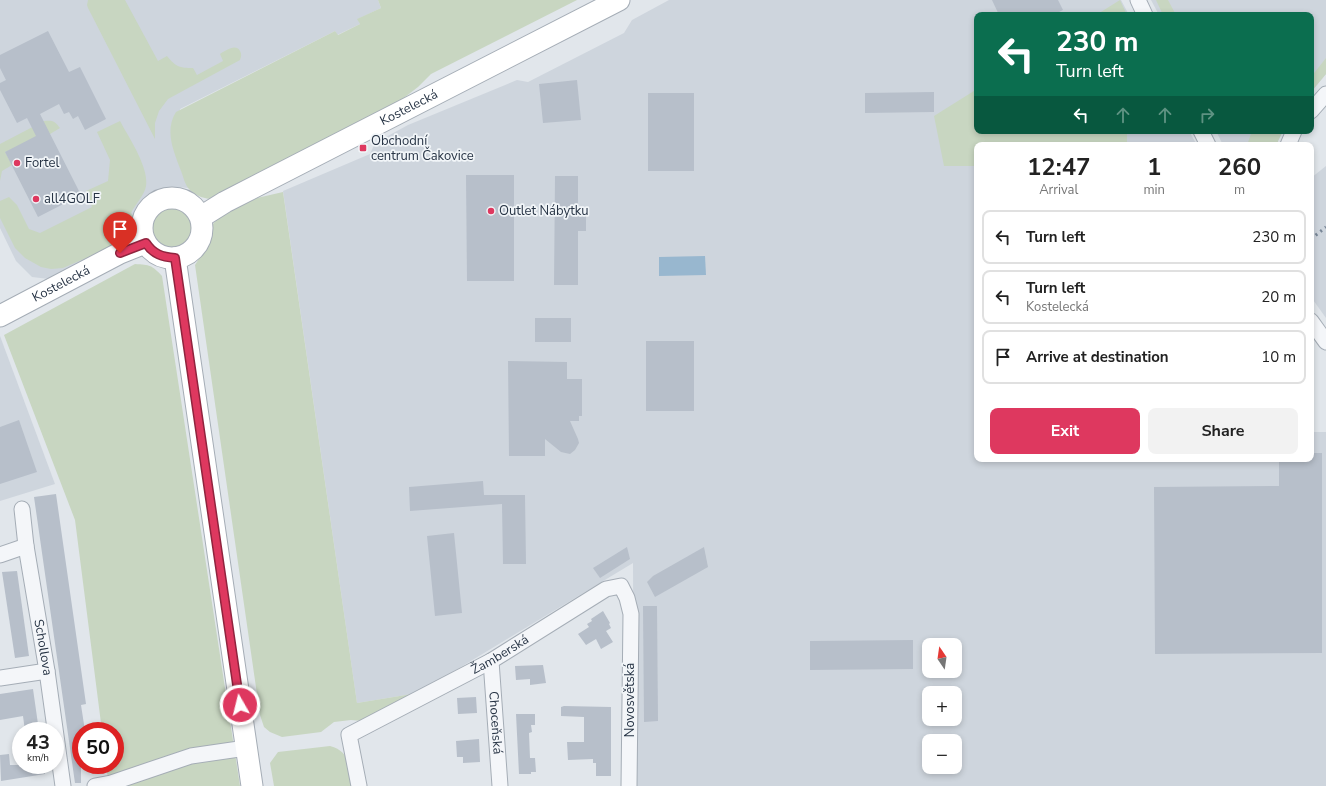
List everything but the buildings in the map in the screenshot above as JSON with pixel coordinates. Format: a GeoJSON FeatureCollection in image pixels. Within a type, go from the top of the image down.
{"type":"FeatureCollection","features":[{"type":"Feature","properties":{"kind":"main road","name":"Kostelecká"},"geometry":{"type":"LineString","coordinates":[[201,217],[225,202],[619,0]]}},
{"type":"Feature","properties":{"kind":"main road"},"geometry":{"type":"LineString","coordinates":[[168,197],[183,199],[190,203],[201,217],[203,227],[202,237],[197,246],[188,254],[175,258],[165,258],[159,256],[149,248],[142,233],[143,218],[150,207],[161,199],[168,197]]}},
{"type":"Feature","properties":{"kind":"main road","name":"Kostelecká"},"geometry":{"type":"LineString","coordinates":[[0,316],[120,253],[146,243]]}},
{"type":"Feature","properties":{"kind":"main road"},"geometry":{"type":"LineString","coordinates":[[175,258],[252,786]]}},
{"type":"Feature","properties":{"kind":"street"},"geometry":{"type":"LineString","coordinates":[[1138,0],[1144,12]]}},
{"type":"Feature","properties":{"kind":"street"},"geometry":{"type":"LineString","coordinates":[[1314,108],[1326,94]]}},
{"type":"Feature","properties":{"kind":"street"},"geometry":{"type":"LineString","coordinates":[[1314,325],[1326,342]]}},
{"type":"Feature","properties":{"kind":"street","name":"Schollova"},"geometry":{"type":"LineString","coordinates":[[22,509],[26,546],[47,671],[63,786]]}},
{"type":"Feature","properties":{"kind":"street"},"geometry":{"type":"LineString","coordinates":[[0,555],[26,546]]}},
{"type":"Feature","properties":{"kind":"street","name":"Žamberská"},"geometry":{"type":"LineString","coordinates":[[359,786],[349,735],[491,660],[606,589],[621,586],[627,598],[630,614]]}},
{"type":"Feature","properties":{"kind":"street","name":"Novosvětská"},"geometry":{"type":"LineString","coordinates":[[629,786],[630,614]]}},
{"type":"Feature","properties":{"kind":"street","name":"Choceňská"},"geometry":{"type":"LineString","coordinates":[[491,660],[500,786]]}},
{"type":"Feature","properties":{"kind":"street"},"geometry":{"type":"LineString","coordinates":[[0,678],[47,671]]}},
{"type":"Feature","properties":{"kind":"street"},"geometry":{"type":"LineString","coordinates":[[95,786],[111,783],[191,756],[246,748]]}},
{"type":"Feature","properties":{"kind":"shaded area"},"geometry":{"type":"Polygon","coordinates":[[[0,0],[378,0],[381,8],[358,19],[360,24],[337,35],[335,31],[180,109],[176,156],[188,188],[179,187],[164,189],[151,193],[137,215],[130,237],[126,241],[49,279],[32,277],[16,261],[0,228],[0,0]]]}},
{"type":"Feature","properties":{"kind":"shaded area"},"geometry":{"type":"Polygon","coordinates":[[[669,0],[1121,0],[1127,12],[974,12],[974,134],[1191,134],[1195,142],[974,142],[974,462],[1314,462],[1314,432],[1326,432],[1326,786],[634,786],[633,563],[418,693],[357,703],[283,191],[370,154],[375,143],[408,125],[517,80],[528,82],[624,33],[632,20],[669,0]]]}},
{"type":"Feature","properties":{"kind":"shaded area"},"geometry":{"type":"Polygon","coordinates":[[[1151,0],[1326,0],[1326,74],[1314,88],[1314,12],[1157,12],[1151,0]]]}},
{"type":"Feature","properties":{"kind":"shaded area"},"geometry":{"type":"Polygon","coordinates":[[[1218,134],[1282,134],[1278,142],[1222,142],[1218,134]]]}},
{"type":"Feature","properties":{"kind":"shaded area"},"geometry":{"type":"Polygon","coordinates":[[[1326,166],[1326,318],[1314,301],[1314,176],[1326,166]]]}},
{"type":"Feature","properties":{"kind":"shaded area"},"geometry":{"type":"Polygon","coordinates":[[[0,336],[55,484],[0,501],[0,336]]]}},
{"type":"Feature","properties":{"kind":"green space"},"geometry":{"type":"Polygon","coordinates":[[[88,0],[125,0],[158,61],[167,56],[178,66],[193,68],[197,75],[223,61],[220,54],[230,48],[236,48],[240,51],[240,60],[168,99],[159,111],[155,123],[155,139],[88,8],[88,0]]]}},
{"type":"Feature","properties":{"kind":"green space"},"geometry":{"type":"Polygon","coordinates":[[[378,0],[577,0],[431,74],[418,87],[392,107],[210,199],[193,193],[185,182],[171,142],[170,134],[172,119],[176,112],[335,31],[338,35],[360,24],[357,19],[381,8],[378,0]]]}},
{"type":"Feature","properties":{"kind":"green space"},"geometry":{"type":"Polygon","coordinates":[[[1120,0],[1126,12],[1101,12],[1120,0]]]}},
{"type":"Feature","properties":{"kind":"green space"},"geometry":{"type":"Polygon","coordinates":[[[1156,0],[1168,0],[1174,12],[1162,12],[1156,0]]]}},
{"type":"Feature","properties":{"kind":"green space"},"geometry":{"type":"Polygon","coordinates":[[[1326,58],[1326,74],[1314,88],[1314,73],[1326,58]]]}},
{"type":"Feature","properties":{"kind":"green space"},"geometry":{"type":"Polygon","coordinates":[[[974,91],[974,134],[1127,134],[1127,142],[974,142],[974,166],[944,166],[934,116],[974,91]]]}},
{"type":"Feature","properties":{"kind":"green space"},"geometry":{"type":"Polygon","coordinates":[[[44,121],[53,122],[60,128],[50,134],[5,152],[12,165],[2,171],[0,181],[0,144],[44,121]]]}},
{"type":"Feature","properties":{"kind":"green space"},"geometry":{"type":"Polygon","coordinates":[[[120,121],[138,153],[146,178],[144,192],[131,213],[135,218],[128,234],[114,246],[63,268],[51,269],[41,267],[25,258],[15,248],[0,218],[0,201],[9,197],[17,205],[29,229],[40,233],[92,207],[86,191],[108,181],[110,160],[97,132],[120,121]]]}},
{"type":"Feature","properties":{"kind":"green space"},"geometry":{"type":"Polygon","coordinates":[[[1251,134],[1282,134],[1278,142],[1248,142],[1251,134]]]}},
{"type":"Feature","properties":{"kind":"green space"},"geometry":{"type":"Polygon","coordinates":[[[283,192],[357,703],[418,693],[363,721],[351,720],[334,722],[321,732],[282,737],[270,732],[264,727],[260,715],[195,265],[210,241],[213,224],[223,212],[225,214],[257,198],[283,192]]]}},
{"type":"Feature","properties":{"kind":"green space"},"geometry":{"type":"Polygon","coordinates":[[[168,208],[176,208],[184,211],[190,217],[193,229],[190,241],[184,247],[176,250],[168,250],[160,247],[154,241],[151,233],[151,225],[154,217],[160,211],[168,208]]]}},
{"type":"Feature","properties":{"kind":"green space"},"geometry":{"type":"Polygon","coordinates":[[[135,264],[150,266],[162,276],[240,786],[109,786],[107,774],[124,774],[124,722],[101,722],[75,520],[4,335],[135,264]]]}},
{"type":"Feature","properties":{"kind":"green space"},"geometry":{"type":"Polygon","coordinates":[[[330,746],[337,748],[342,752],[348,761],[353,786],[274,786],[270,763],[278,752],[330,746]]]}},
{"type":"Feature","properties":{"kind":"water"},"geometry":{"type":"Polygon","coordinates":[[[705,256],[706,275],[659,276],[659,257],[705,256]]]}},
{"type":"Feature","properties":{"kind":"railway"},"geometry":{"type":"LineString","coordinates":[[1314,237],[1326,227]]}},
{"type":"Feature","properties":{"kind":"place","name":"Obchodní centrum Čakovice"},"geometry":{"type":"Point","coordinates":[363,148]}},
{"type":"Feature","properties":{"kind":"place","name":"Fortel"},"geometry":{"type":"Point","coordinates":[17,163]}},
{"type":"Feature","properties":{"kind":"place","name":"all4GOLF"},"geometry":{"type":"Point","coordinates":[36,199]}},
{"type":"Feature","properties":{"kind":"place","name":"Outlet Nábytku"},"geometry":{"type":"Point","coordinates":[491,211]}},
{"type":"Feature","properties":{"kind":"route"},"geometry":{"type":"LineString","coordinates":[[120,253],[146,243],[149,248],[159,256],[165,258],[175,258],[240,705]]}}]}
